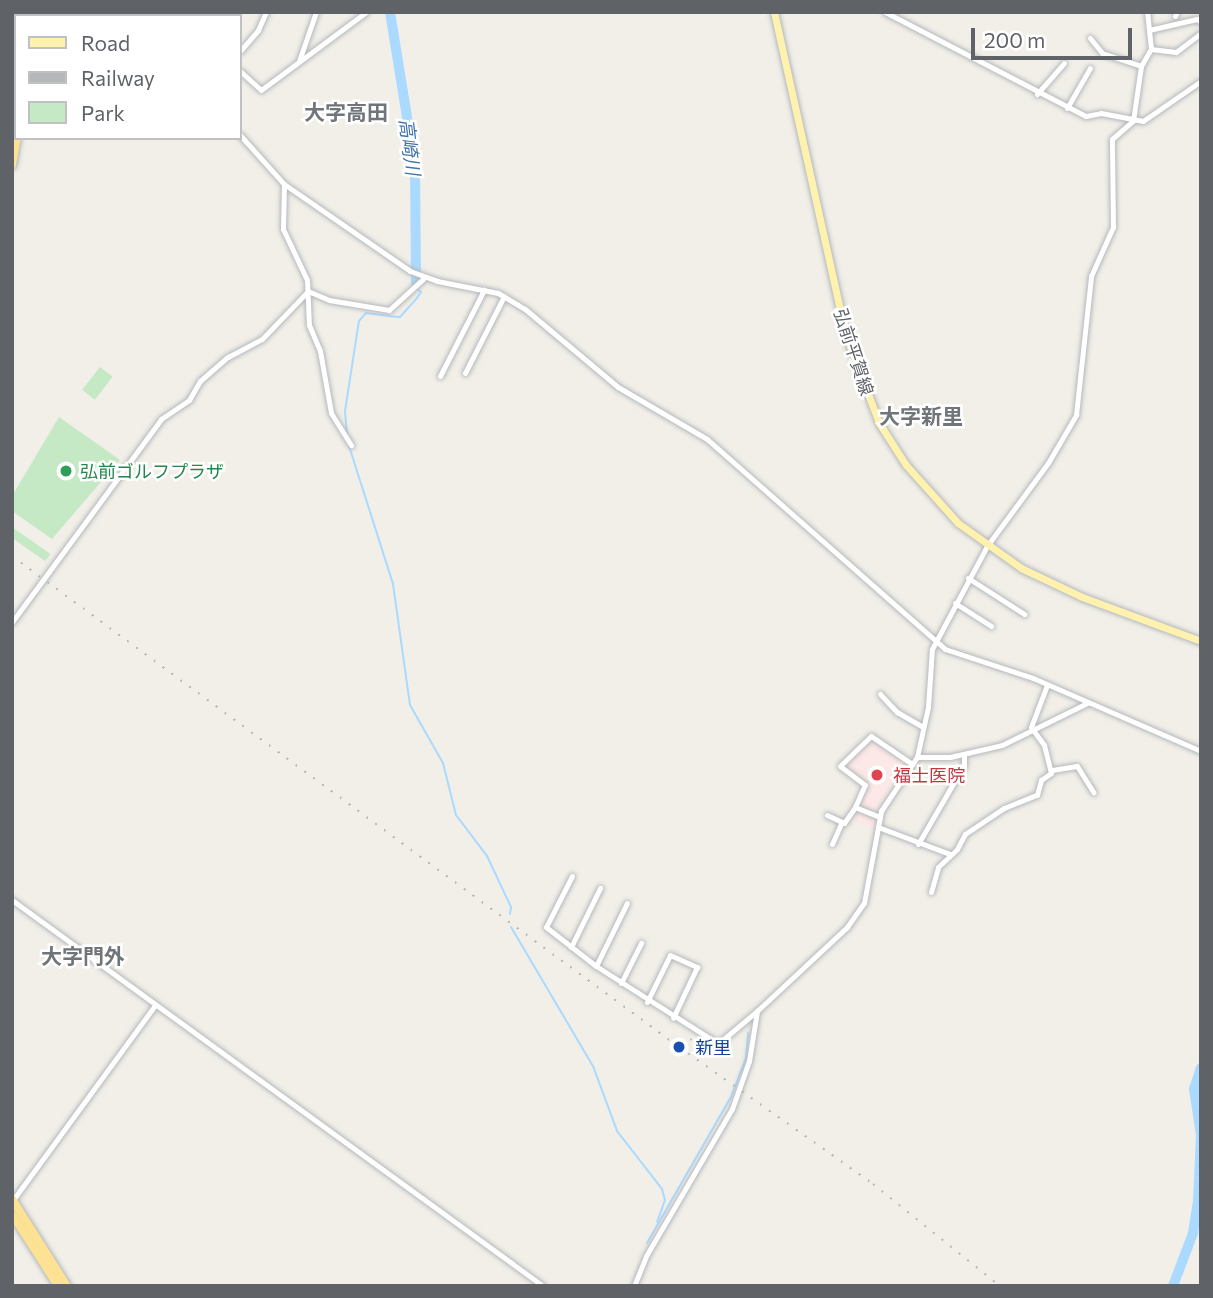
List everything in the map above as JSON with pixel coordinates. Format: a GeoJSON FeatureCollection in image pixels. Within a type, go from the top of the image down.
{"type":"FeatureCollection","features":[{"type":"Feature","properties":{"kind":"highway"},"geometry":{"type":"LineString","coordinates":[[12,128],[14,89]]}},
{"type":"Feature","properties":{"kind":"highway"},"geometry":{"type":"LineString","coordinates":[[12,165],[17,140]]}},
{"type":"Feature","properties":{"kind":"highway"},"geometry":{"type":"LineString","coordinates":[[12,1200],[67,1286]]}},
{"type":"Feature","properties":{"kind":"highway"},"geometry":{"type":"LineString","coordinates":[[12,1214],[58,1286]]}},
{"type":"Feature","properties":{"kind":"main road","name":"弘前平賀線"},"geometry":{"type":"LineString","coordinates":[[774,12],[839,311],[864,391],[906,465],[933,499],[986,546],[1057,586],[1201,641]]}},
{"type":"Feature","properties":{"kind":"street"},"geometry":{"type":"LineString","coordinates":[[242,49],[258,30],[266,12]]}},
{"type":"Feature","properties":{"kind":"street"},"geometry":{"type":"LineString","coordinates":[[299,61],[316,12]]}},
{"type":"Feature","properties":{"kind":"street"},"geometry":{"type":"LineString","coordinates":[[242,73],[261,90],[366,12]]}},
{"type":"Feature","properties":{"kind":"street"},"geometry":{"type":"LineString","coordinates":[[885,12],[1037,94],[1086,116],[1101,113],[1143,121],[1201,81]]}},
{"type":"Feature","properties":{"kind":"street"},"geometry":{"type":"LineString","coordinates":[[572,876],[546,927],[648,1002],[720,1042],[757,1012],[858,914],[868,890],[880,817],[917,757],[923,727],[929,662],[936,641],[986,546],[1048,463],[1076,415],[1091,276],[1113,227],[1112,139],[1133,121],[1141,66],[1151,49],[1147,12]]}},
{"type":"Feature","properties":{"kind":"street"},"geometry":{"type":"LineString","coordinates":[[1149,30],[1198,19],[1201,22]]}},
{"type":"Feature","properties":{"kind":"street"},"geometry":{"type":"LineString","coordinates":[[1151,49],[1176,52],[1201,33]]}},
{"type":"Feature","properties":{"kind":"street"},"geometry":{"type":"LineString","coordinates":[[1090,38],[1102,53],[1141,66]]}},
{"type":"Feature","properties":{"kind":"street"},"geometry":{"type":"LineString","coordinates":[[1037,94],[1064,62]]}},
{"type":"Feature","properties":{"kind":"street"},"geometry":{"type":"LineString","coordinates":[[1067,108],[1090,68]]}},
{"type":"Feature","properties":{"kind":"street"},"geometry":{"type":"LineString","coordinates":[[242,137],[284,184],[410,271],[504,296],[618,387],[707,439],[936,641],[957,655],[1047,685],[1201,751]]}},
{"type":"Feature","properties":{"kind":"street"},"geometry":{"type":"LineString","coordinates":[[284,184],[284,229],[309,291],[309,325],[320,351],[331,413],[344,439],[351,445]]}},
{"type":"Feature","properties":{"kind":"street"},"geometry":{"type":"LineString","coordinates":[[309,291],[329,300],[389,310],[421,276]]}},
{"type":"Feature","properties":{"kind":"street"},"geometry":{"type":"LineString","coordinates":[[440,376],[484,289]]}},
{"type":"Feature","properties":{"kind":"street"},"geometry":{"type":"LineString","coordinates":[[12,622],[161,419],[188,400],[200,381],[228,357],[262,339],[309,291]]}},
{"type":"Feature","properties":{"kind":"street"},"geometry":{"type":"LineString","coordinates":[[465,373],[504,296]]}},
{"type":"Feature","properties":{"kind":"street"},"geometry":{"type":"LineString","coordinates":[[968,578],[1024,614]]}},
{"type":"Feature","properties":{"kind":"street"},"geometry":{"type":"LineString","coordinates":[[955,603],[991,626]]}},
{"type":"Feature","properties":{"kind":"street"},"geometry":{"type":"LineString","coordinates":[[1047,685],[1033,729],[1052,770]]}},
{"type":"Feature","properties":{"kind":"street"},"geometry":{"type":"LineString","coordinates":[[880,694],[897,712],[923,727]]}},
{"type":"Feature","properties":{"kind":"street"},"geometry":{"type":"LineString","coordinates":[[917,757],[964,754],[1002,745],[1087,703]]}},
{"type":"Feature","properties":{"kind":"street"},"geometry":{"type":"LineString","coordinates":[[832,844],[865,785],[840,765],[871,736],[912,764]]}},
{"type":"Feature","properties":{"kind":"street"},"geometry":{"type":"LineString","coordinates":[[918,844],[964,765],[964,754]]}},
{"type":"Feature","properties":{"kind":"street"},"geometry":{"type":"LineString","coordinates":[[931,892],[938,867],[965,834],[1004,808],[1037,795],[1041,779],[1052,770],[1077,766],[1093,792]]}},
{"type":"Feature","properties":{"kind":"street"},"geometry":{"type":"LineString","coordinates":[[855,807],[880,817]]}},
{"type":"Feature","properties":{"kind":"street"},"geometry":{"type":"LineString","coordinates":[[827,815],[842,822]]}},
{"type":"Feature","properties":{"kind":"street"},"geometry":{"type":"LineString","coordinates":[[878,827],[951,854]]}},
{"type":"Feature","properties":{"kind":"street"},"geometry":{"type":"LineString","coordinates":[[571,947],[600,888]]}},
{"type":"Feature","properties":{"kind":"street"},"geometry":{"type":"LineString","coordinates":[[12,900],[543,1286]]}},
{"type":"Feature","properties":{"kind":"street"},"geometry":{"type":"LineString","coordinates":[[596,966],[627,903]]}},
{"type":"Feature","properties":{"kind":"street"},"geometry":{"type":"LineString","coordinates":[[621,983],[641,943]]}},
{"type":"Feature","properties":{"kind":"street"},"geometry":{"type":"LineString","coordinates":[[648,1002],[670,955],[697,967],[673,1018]]}},
{"type":"Feature","properties":{"kind":"street"},"geometry":{"type":"LineString","coordinates":[[12,1200],[155,1005]]}},
{"type":"Feature","properties":{"kind":"street"},"geometry":{"type":"LineString","coordinates":[[634,1286],[646,1256],[732,1110],[749,1061],[757,1012]]}},
{"type":"Feature","properties":{"kind":"shaded area","name":"福士医院"},"geometry":{"type":"Polygon","coordinates":[[[870,737],[908,762],[881,802],[874,829],[849,819],[867,785],[841,766],[870,737]]]}},
{"type":"Feature","properties":{"kind":"green space"},"geometry":{"type":"Polygon","coordinates":[[[100,367],[113,377],[95,400],[82,390],[100,367]]]}},
{"type":"Feature","properties":{"kind":"green space"},"geometry":{"type":"Polygon","coordinates":[[[59,417],[120,460],[52,539],[12,511],[12,496],[59,417]]]}},
{"type":"Feature","properties":{"kind":"green space"},"geometry":{"type":"Polygon","coordinates":[[[12,527],[51,554],[45,561],[12,538],[12,527]]]}},
{"type":"Feature","properties":{"kind":"waterway","name":"高崎川"},"geometry":{"type":"LineString","coordinates":[[390,12],[415,166],[416,283]]}},
{"type":"Feature","properties":{"kind":"waterway"},"geometry":{"type":"LineString","coordinates":[[347,434],[345,411],[359,321],[366,313],[400,317],[421,292],[417,289]]}},
{"type":"Feature","properties":{"kind":"waterway"},"geometry":{"type":"LineString","coordinates":[[349,446],[393,584],[410,705],[443,763],[456,815],[487,856],[511,907],[510,914]]}},
{"type":"Feature","properties":{"kind":"waterway"},"geometry":{"type":"LineString","coordinates":[[511,927],[593,1066],[617,1131],[662,1189],[665,1200],[657,1222]]}},
{"type":"Feature","properties":{"kind":"waterway"},"geometry":{"type":"LineString","coordinates":[[647,1243],[731,1097],[746,1058],[748,1033]]}},
{"type":"Feature","properties":{"kind":"waterway"},"geometry":{"type":"LineString","coordinates":[[1173,1286],[1193,1233],[1198,1203],[1201,1135],[1194,1089],[1201,1068]]}},
{"type":"Feature","properties":{"kind":"railway"},"geometry":{"type":"LineString","coordinates":[[12,556],[679,1047],[873,1184],[1000,1286]]}},
{"type":"Feature","properties":{"kind":"railway"},"geometry":{"type":"LineString","coordinates":[[690,1039],[702,1048]]}},
{"type":"Feature","properties":{"kind":"place","name":"弘前ゴルフプラザ"},"geometry":{"type":"Point","coordinates":[66,471]}},
{"type":"Feature","properties":{"kind":"place","name":"福士医院"},"geometry":{"type":"Point","coordinates":[877,775]}},
{"type":"Feature","properties":{"kind":"place","name":"新里"},"geometry":{"type":"Point","coordinates":[679,1047]}},
{"type":"Feature","properties":{"kind":"district","name":"大字高田"},"geometry":{"type":"Point","coordinates":[346,112]}},
{"type":"Feature","properties":{"kind":"district","name":"大字新里"},"geometry":{"type":"Point","coordinates":[921,416]}},
{"type":"Feature","properties":{"kind":"district","name":"大字門外"},"geometry":{"type":"Point","coordinates":[83,956]}}]}
